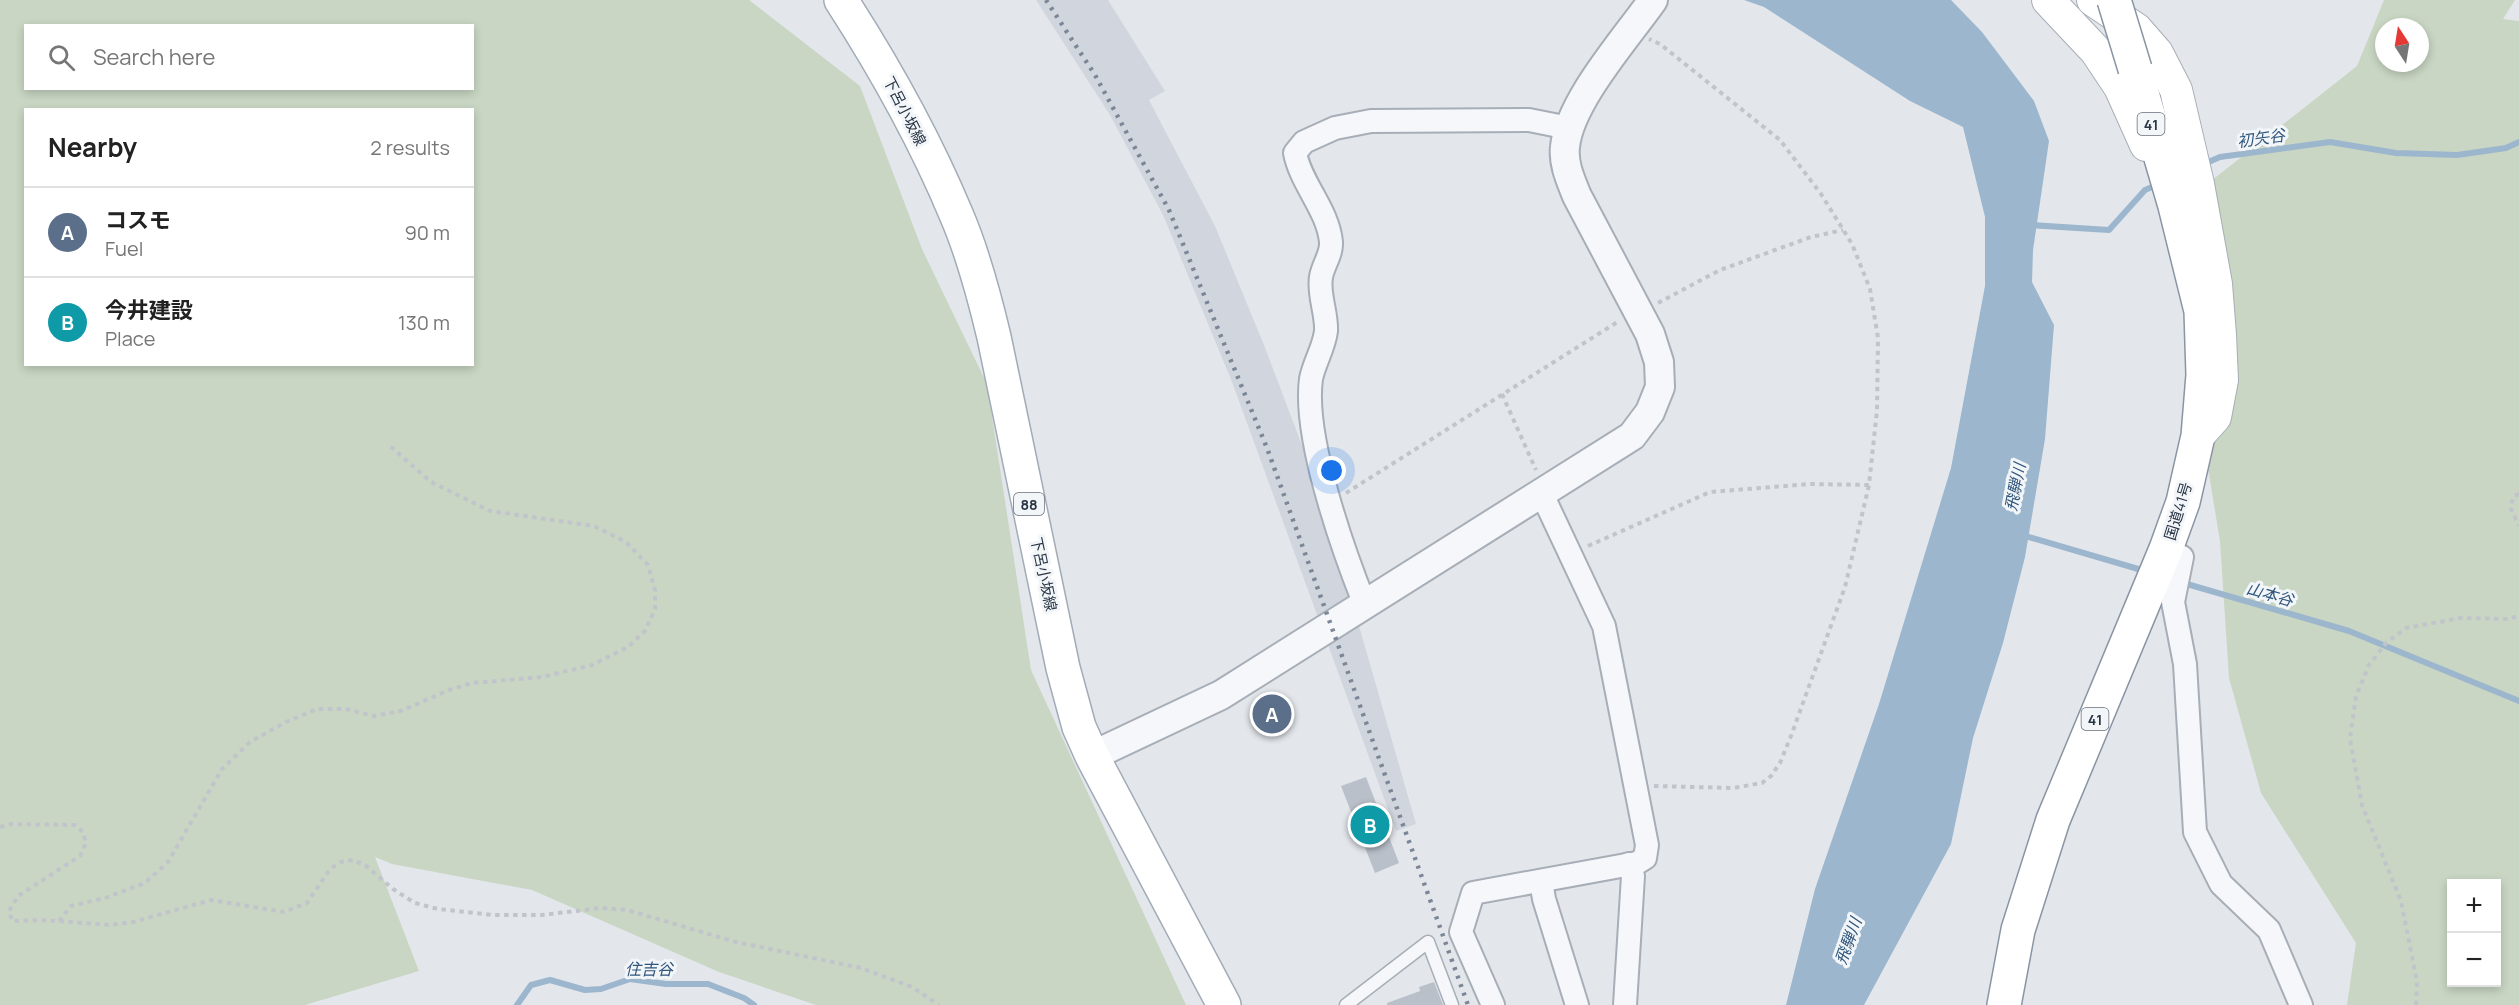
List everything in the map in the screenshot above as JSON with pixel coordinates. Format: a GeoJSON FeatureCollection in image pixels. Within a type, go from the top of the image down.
{"type":"FeatureCollection","features":[{"type":"Feature","properties":{"kind":"main road","name":"下呂小坂線"},"geometry":{"type":"LineString","coordinates":[[841,0],[898,95],[956,214],[981,285],[994,337],[1063,668],[1079,728],[1224,1005]]}},
{"type":"Feature","properties":{"kind":"main road"},"geometry":{"type":"LineString","coordinates":[[2048,0],[2096,51],[2120,87],[2158,172],[2167,178]]}},
{"type":"Feature","properties":{"kind":"main road"},"geometry":{"type":"LineString","coordinates":[[2093,0],[2136,29],[2157,53],[2176,90],[2198,184],[2216,284],[2220,334],[2222,380],[2215,417],[2198,436]]}},
{"type":"Feature","properties":{"kind":"main road","name":"国道41号"},"geometry":{"type":"LineString","coordinates":[[2004,1005],[2018,930],[2053,820],[2166,549],[2182,502],[2198,436],[2203,375],[2201,311],[2167,178],[2114,0]]}},
{"type":"Feature","properties":{"kind":"street"},"geometry":{"type":"LineString","coordinates":[[1092,756],[1221,696],[1543,490],[1632,436],[1650,412],[1660,387],[1659,362],[1650,334],[1577,196],[1567,172],[1564,148],[1569,128],[1585,96],[1644,13]]}},
{"type":"Feature","properties":{"kind":"street"},"geometry":{"type":"LineString","coordinates":[[1365,605],[1350,568],[1331,502],[1311,417],[1311,379],[1326,335],[1320,287],[1331,241],[1297,164],[1295,153],[1304,142],[1335,128],[1371,120],[1528,120],[1569,128]]}},
{"type":"Feature","properties":{"kind":"street"},"geometry":{"type":"LineString","coordinates":[[1493,1005],[1461,932],[1473,893],[1637,863],[1645,858],[1647,845],[1604,626],[1543,490]]}},
{"type":"Feature","properties":{"kind":"street"},"geometry":{"type":"LineString","coordinates":[[2166,549],[2182,557],[2173,602],[2185,664],[2196,832],[2221,884],[2269,930],[2301,1005]]}},
{"type":"Feature","properties":{"kind":"street"},"geometry":{"type":"LineString","coordinates":[[1625,1005],[1633,876],[1629,864]]}},
{"type":"Feature","properties":{"kind":"street"},"geometry":{"type":"LineString","coordinates":[[1541,881],[1544,899],[1577,1005]]}},
{"type":"Feature","properties":{"kind":"lane"},"geometry":{"type":"LineString","coordinates":[[1346,1005],[1428,942],[1452,1005]]}},
{"type":"Feature","properties":{"kind":"path"},"geometry":{"type":"LineString","coordinates":[[1635,785],[1732,788],[1761,783],[1771,776],[1780,763],[1845,587],[1869,485],[1877,410],[1878,338],[1870,289],[1852,244],[1821,194],[1780,140],[1660,44],[1644,13]]}},
{"type":"Feature","properties":{"kind":"path"},"geometry":{"type":"LineString","coordinates":[[1331,502],[1618,321],[1639,314],[1720,270],[1811,237],[1843,230]]}},
{"type":"Feature","properties":{"kind":"path"},"geometry":{"type":"LineString","coordinates":[[1502,394],[1543,490]]}},
{"type":"Feature","properties":{"kind":"path"},"geometry":{"type":"LineString","coordinates":[[59,921],[71,906],[105,898],[145,883],[168,862],[222,770],[250,742],[286,722],[317,709],[346,709],[374,716],[401,711],[449,690],[472,683],[543,677],[592,665],[628,647],[645,631],[655,609],[655,590],[648,565],[626,542],[594,526],[490,510],[431,482],[390,446]]}},
{"type":"Feature","properties":{"kind":"path"},"geometry":{"type":"LineString","coordinates":[[1571,553],[1710,492],[1810,484],[1869,485]]}},
{"type":"Feature","properties":{"kind":"path"},"geometry":{"type":"LineString","coordinates":[[2519,494],[2514,496],[2510,507],[2519,526]]}},
{"type":"Feature","properties":{"kind":"path"},"geometry":{"type":"LineString","coordinates":[[2416,1005],[2417,982],[2401,901],[2362,805],[2350,739],[2356,696],[2369,665],[2386,643],[2406,628],[2462,618],[2507,619],[2519,616]]}},
{"type":"Feature","properties":{"kind":"path"},"geometry":{"type":"LineString","coordinates":[[0,827],[11,824],[75,825],[83,832],[86,843],[80,856],[18,896],[9,910],[12,921],[59,921],[110,925],[133,922],[211,900],[284,912],[307,903],[330,869],[341,862],[353,860],[365,865],[393,890],[415,903],[438,909],[494,915],[542,915],[601,908],[627,910],[736,942],[861,968],[912,987],[939,1005]]}},
{"type":"Feature","properties":{"kind":"shaded area"},"geometry":{"type":"Polygon","coordinates":[[[1036,0],[1108,0],[1165,91],[1149,100],[1215,226],[1264,345],[1311,469],[1416,824],[1396,831],[1232,382],[1163,215],[1110,115],[1036,0]]]}},
{"type":"Feature","properties":{"kind":"green space"},"geometry":{"type":"Polygon","coordinates":[[[0,0],[749,0],[860,86],[922,249],[987,384],[1031,670],[1186,1005],[816,1005],[719,972],[532,890],[392,864],[375,857],[419,971],[305,1005],[0,1005],[0,0]]]}},
{"type":"Feature","properties":{"kind":"green space"},"geometry":{"type":"Polygon","coordinates":[[[2384,0],[2515,0],[2503,19],[2519,21],[2519,1005],[2347,1005],[2356,943],[2261,793],[2229,678],[2220,541],[2204,444],[2183,203],[2357,66],[2375,22],[2375,72],[2429,72],[2429,18],[2377,18],[2384,0]]]}},
{"type":"Feature","properties":{"kind":"water","name":"飛騨川"},"geometry":{"type":"Polygon","coordinates":[[[1744,0],[1951,0],[1982,32],[2034,101],[2049,141],[2033,250],[2032,282],[2054,325],[2045,439],[2025,557],[2003,643],[1973,738],[1951,844],[1864,1005],[1786,1005],[1815,889],[1879,704],[1951,468],[1985,286],[1985,217],[1963,127],[1910,101],[1764,7],[1744,0]]]}},
{"type":"Feature","properties":{"kind":"building"},"geometry":{"type":"Polygon","coordinates":[[[1366,777],[1399,863],[1375,873],[1341,786],[1366,777]]]}},
{"type":"Feature","properties":{"kind":"building"},"geometry":{"type":"Polygon","coordinates":[[[1434,982],[1443,1005],[1387,1005],[1387,1003],[1420,991],[1419,987],[1434,982]]]}},
{"type":"Feature","properties":{"kind":"waterway","name":"初矢谷"},"geometry":{"type":"LineString","coordinates":[[2204,164],[2220,157],[2330,142],[2396,153],[2457,155],[2506,148],[2519,142]]}},
{"type":"Feature","properties":{"kind":"waterway","name":"初矢谷"},"geometry":{"type":"LineString","coordinates":[[2030,225],[2109,230],[2145,190],[2159,184]]}},
{"type":"Feature","properties":{"kind":"waterway","name":"山本谷"},"geometry":{"type":"LineString","coordinates":[[2022,535],[2145,571]]}},
{"type":"Feature","properties":{"kind":"waterway","name":"山本谷"},"geometry":{"type":"LineString","coordinates":[[2180,582],[2349,631],[2519,701]]}},
{"type":"Feature","properties":{"kind":"waterway","name":"住吉谷"},"geometry":{"type":"LineString","coordinates":[[517,1005],[531,985],[550,980],[585,990],[601,989],[630,979],[666,984],[708,984],[744,998],[754,1005]]}},
{"type":"Feature","properties":{"kind":"railway"},"geometry":{"type":"LineString","coordinates":[[1046,0],[1095,75],[1169,210],[1267,448],[1468,1005]]}},
{"type":"Feature","properties":{"kind":"place","name":"コスモ"},"geometry":{"type":"Point","coordinates":[1272,714]}},
{"type":"Feature","properties":{"kind":"place","name":"今井建設"},"geometry":{"type":"Point","coordinates":[1370,825]}}]}
